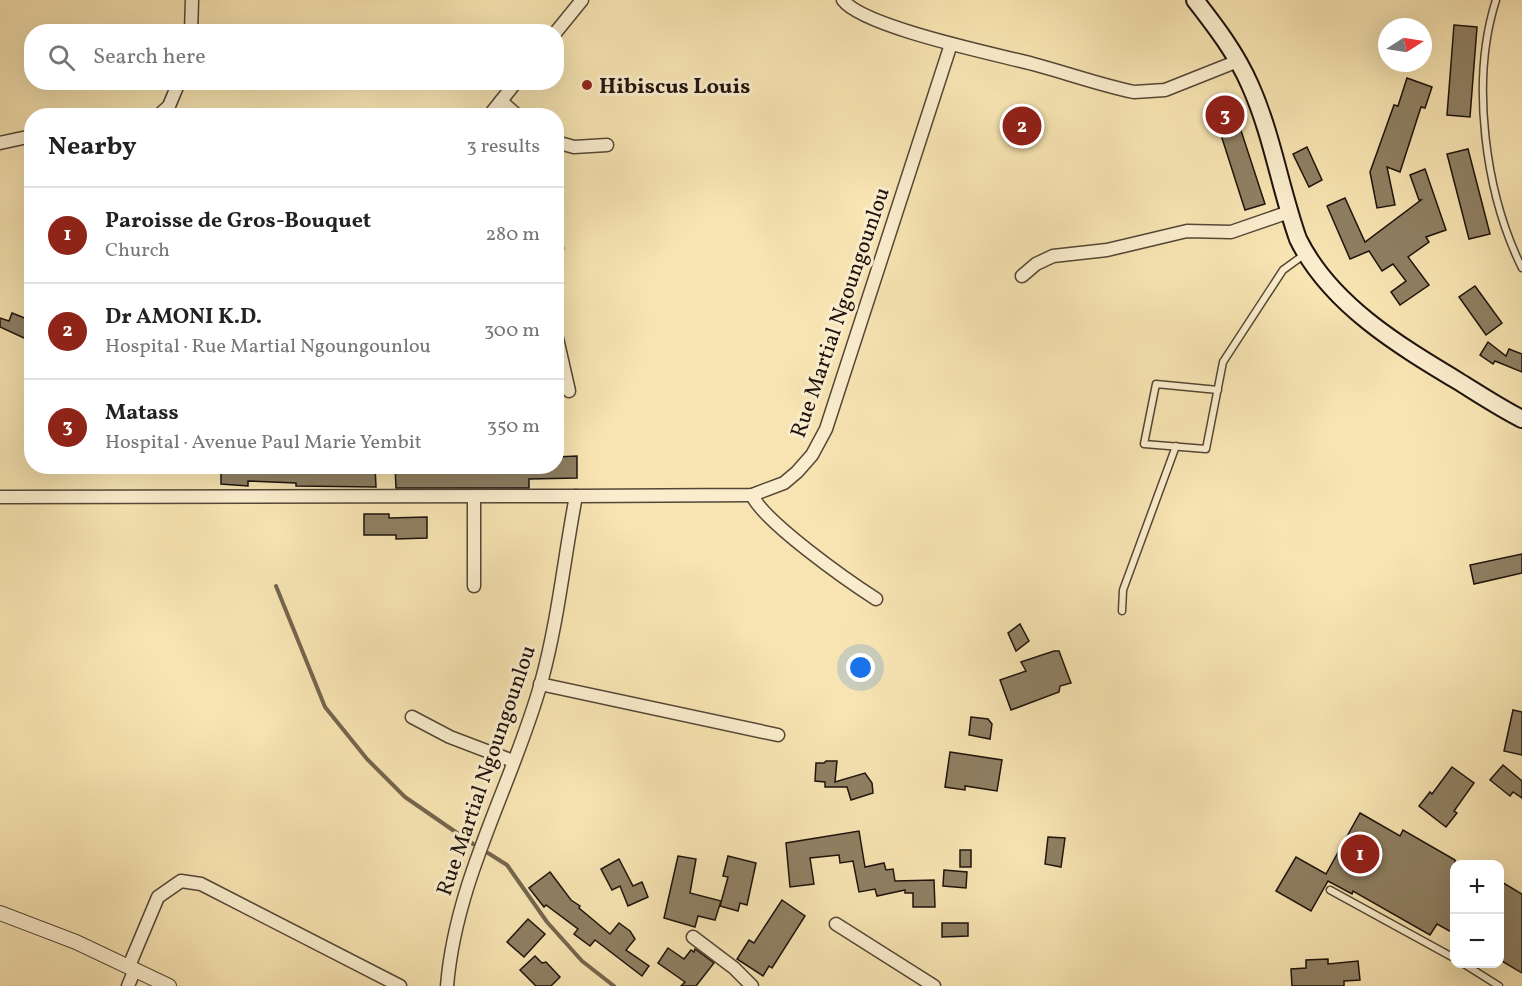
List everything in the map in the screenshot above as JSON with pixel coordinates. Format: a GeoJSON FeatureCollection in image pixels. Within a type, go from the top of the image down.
{"type":"FeatureCollection","features":[{"type":"Feature","properties":{"kind":"main road"},"geometry":{"type":"LineString","coordinates":[[1195,0],[1238,61],[1260,108],[1289,212],[1306,254],[1328,284],[1363,316],[1423,360],[1522,419]]}},
{"type":"Feature","properties":{"kind":"street"},"geometry":{"type":"LineString","coordinates":[[191,24],[192,0]]}},
{"type":"Feature","properties":{"kind":"street"},"geometry":{"type":"LineString","coordinates":[[562,24],[582,0]]}},
{"type":"Feature","properties":{"kind":"street"},"geometry":{"type":"LineString","coordinates":[[843,0],[849,8],[863,15],[951,44],[1134,92],[1165,90],[1238,61]]}},
{"type":"Feature","properties":{"kind":"street","name":"Rue Martial Ngoungounlou"},"geometry":{"type":"LineString","coordinates":[[447,986],[450,957],[464,894],[540,684],[576,496],[752,495],[784,483],[812,455],[826,429],[951,44]]}},
{"type":"Feature","properties":{"kind":"street"},"geometry":{"type":"LineString","coordinates":[[167,108],[176,90]]}},
{"type":"Feature","properties":{"kind":"street"},"geometry":{"type":"LineString","coordinates":[[495,108],[510,90]]}},
{"type":"Feature","properties":{"kind":"street"},"geometry":{"type":"LineString","coordinates":[[501,101],[509,108]]}},
{"type":"Feature","properties":{"kind":"street"},"geometry":{"type":"LineString","coordinates":[[0,143],[24,138]]}},
{"type":"Feature","properties":{"kind":"street"},"geometry":{"type":"LineString","coordinates":[[564,144],[574,147],[607,145]]}},
{"type":"Feature","properties":{"kind":"street"},"geometry":{"type":"LineString","coordinates":[[1022,276],[1036,264],[1053,256],[1107,250],[1187,231],[1231,232],[1289,212]]}},
{"type":"Feature","properties":{"kind":"street"},"geometry":{"type":"LineString","coordinates":[[564,369],[569,391]]}},
{"type":"Feature","properties":{"kind":"street"},"geometry":{"type":"LineString","coordinates":[[752,495],[757,507],[784,530],[876,599]]}},
{"type":"Feature","properties":{"kind":"street"},"geometry":{"type":"LineString","coordinates":[[0,498],[576,496]]}},
{"type":"Feature","properties":{"kind":"street"},"geometry":{"type":"LineString","coordinates":[[474,498],[474,586]]}},
{"type":"Feature","properties":{"kind":"street"},"geometry":{"type":"LineString","coordinates":[[540,684],[778,735]]}},
{"type":"Feature","properties":{"kind":"street"},"geometry":{"type":"LineString","coordinates":[[412,717],[443,734],[513,761]]}},
{"type":"Feature","properties":{"kind":"street"},"geometry":{"type":"LineString","coordinates":[[128,986],[132,967],[158,897],[181,881],[201,884],[400,986]]}},
{"type":"Feature","properties":{"kind":"street"},"geometry":{"type":"LineString","coordinates":[[0,913],[132,967],[169,986]]}},
{"type":"Feature","properties":{"kind":"street"},"geometry":{"type":"LineString","coordinates":[[836,924],[934,986]]}},
{"type":"Feature","properties":{"kind":"street"},"geometry":{"type":"LineString","coordinates":[[693,937],[734,968],[752,986]]}},
{"type":"Feature","properties":{"kind":"lane"},"geometry":{"type":"LineString","coordinates":[[1496,0],[1487,47],[1484,119],[1487,156],[1496,198],[1510,244],[1522,268]]}},
{"type":"Feature","properties":{"kind":"lane"},"geometry":{"type":"LineString","coordinates":[[1218,390],[1156,384],[1144,444],[1206,449],[1218,390],[1223,362],[1283,270],[1306,254]]}},
{"type":"Feature","properties":{"kind":"lane"},"geometry":{"type":"LineString","coordinates":[[1122,611],[1124,590],[1176,446]]}},
{"type":"Feature","properties":{"kind":"lane"},"geometry":{"type":"LineString","coordinates":[[1330,890],[1450,955]]}},
{"type":"Feature","properties":{"kind":"lane"},"geometry":{"type":"LineString","coordinates":[[1472,968],[1499,986]]}},
{"type":"Feature","properties":{"kind":"building"},"geometry":{"type":"Polygon","coordinates":[[[1454,25],[1477,27],[1470,117],[1447,115],[1454,25]]]}},
{"type":"Feature","properties":{"kind":"building"},"geometry":{"type":"Polygon","coordinates":[[[1407,78],[1432,87],[1425,108],[1421,107],[1400,172],[1387,167],[1395,205],[1377,208],[1370,172],[1394,105],[1398,106],[1407,78]]]}},
{"type":"Feature","properties":{"kind":"building"},"geometry":{"type":"Polygon","coordinates":[[[1232,103],[1265,204],[1245,210],[1213,110],[1232,103]]]}},
{"type":"Feature","properties":{"kind":"building"},"geometry":{"type":"Polygon","coordinates":[[[1307,147],[1322,180],[1309,187],[1293,154],[1307,147]]]}},
{"type":"Feature","properties":{"kind":"building"},"geometry":{"type":"Polygon","coordinates":[[[1468,149],[1490,234],[1469,239],[1447,154],[1468,149]]]}},
{"type":"Feature","properties":{"kind":"building"},"geometry":{"type":"Polygon","coordinates":[[[1425,169],[1446,230],[1426,237],[1429,242],[1408,257],[1429,285],[1400,305],[1391,292],[1406,281],[1393,264],[1382,271],[1369,251],[1350,259],[1327,206],[1345,198],[1365,242],[1421,200],[1419,200],[1410,175],[1425,169]]]}},
{"type":"Feature","properties":{"kind":"building"},"geometry":{"type":"Polygon","coordinates":[[[1475,286],[1502,323],[1486,335],[1459,297],[1475,286]]]}},
{"type":"Feature","properties":{"kind":"building"},"geometry":{"type":"Polygon","coordinates":[[[12,313],[24,318],[24,338],[0,327],[0,318],[9,321],[12,313]]]}},
{"type":"Feature","properties":{"kind":"building"},"geometry":{"type":"Polygon","coordinates":[[[1488,342],[1506,356],[1509,349],[1522,354],[1522,372],[1495,361],[1493,364],[1480,355],[1488,342]]]}},
{"type":"Feature","properties":{"kind":"building"},"geometry":{"type":"Polygon","coordinates":[[[577,456],[577,478],[529,479],[529,488],[396,488],[395,474],[564,474],[564,457],[577,456]]]}},
{"type":"Feature","properties":{"kind":"building"},"geometry":{"type":"Polygon","coordinates":[[[221,474],[375,474],[376,487],[296,486],[296,483],[248,481],[248,486],[221,484],[221,474]]]}},
{"type":"Feature","properties":{"kind":"building"},"geometry":{"type":"Polygon","coordinates":[[[364,514],[389,514],[389,518],[427,517],[427,538],[396,539],[396,535],[364,535],[364,514]]]}},
{"type":"Feature","properties":{"kind":"building"},"geometry":{"type":"Polygon","coordinates":[[[1522,554],[1522,573],[1474,584],[1470,565],[1522,554]]]}},
{"type":"Feature","properties":{"kind":"building"},"geometry":{"type":"Polygon","coordinates":[[[1020,624],[1029,641],[1016,651],[1008,633],[1020,624]]]}},
{"type":"Feature","properties":{"kind":"building"},"geometry":{"type":"Polygon","coordinates":[[[1059,651],[1071,683],[1060,686],[1059,692],[1011,710],[1000,680],[1026,671],[1021,662],[1059,651]]]}},
{"type":"Feature","properties":{"kind":"building"},"geometry":{"type":"Polygon","coordinates":[[[1513,710],[1522,712],[1522,755],[1504,751],[1513,710]]]}},
{"type":"Feature","properties":{"kind":"building"},"geometry":{"type":"Polygon","coordinates":[[[971,717],[988,719],[992,724],[990,739],[969,735],[971,717]]]}},
{"type":"Feature","properties":{"kind":"building"},"geometry":{"type":"Polygon","coordinates":[[[950,752],[1002,760],[997,791],[965,786],[965,790],[945,787],[950,752]]]}},
{"type":"Feature","properties":{"kind":"building"},"geometry":{"type":"Polygon","coordinates":[[[837,761],[835,782],[865,773],[872,783],[873,793],[851,800],[847,787],[825,787],[825,782],[815,781],[816,763],[837,761]]]}},
{"type":"Feature","properties":{"kind":"building"},"geometry":{"type":"Polygon","coordinates":[[[1503,765],[1522,781],[1522,798],[1513,792],[1510,796],[1490,780],[1503,765]]]}},
{"type":"Feature","properties":{"kind":"building"},"geometry":{"type":"Polygon","coordinates":[[[1452,767],[1474,783],[1454,811],[1457,813],[1446,827],[1419,806],[1430,792],[1432,794],[1452,767]]]}},
{"type":"Feature","properties":{"kind":"building"},"geometry":{"type":"Polygon","coordinates":[[[1360,813],[1400,836],[1403,830],[1455,860],[1450,860],[1450,931],[1437,924],[1430,935],[1353,891],[1352,894],[1328,881],[1311,911],[1276,891],[1296,857],[1326,874],[1360,813]]]}},
{"type":"Feature","properties":{"kind":"building"},"geometry":{"type":"Polygon","coordinates":[[[859,831],[865,867],[884,863],[886,870],[893,869],[895,881],[934,880],[935,907],[913,907],[913,893],[905,893],[905,890],[877,896],[875,889],[859,892],[853,861],[840,863],[839,855],[810,858],[814,884],[790,887],[786,843],[859,831]]]}},
{"type":"Feature","properties":{"kind":"building"},"geometry":{"type":"Polygon","coordinates":[[[1048,837],[1065,838],[1061,867],[1045,864],[1048,837]]]}},
{"type":"Feature","properties":{"kind":"building"},"geometry":{"type":"Polygon","coordinates":[[[960,850],[971,850],[971,867],[960,867],[960,850]]]}},
{"type":"Feature","properties":{"kind":"building"},"geometry":{"type":"Polygon","coordinates":[[[678,856],[696,859],[690,893],[721,901],[715,920],[698,916],[695,927],[664,918],[678,856]]]}},
{"type":"Feature","properties":{"kind":"building"},"geometry":{"type":"Polygon","coordinates":[[[728,856],[756,863],[747,905],[740,903],[738,911],[720,906],[728,877],[723,876],[728,856]]]}},
{"type":"Feature","properties":{"kind":"building"},"geometry":{"type":"Polygon","coordinates":[[[619,859],[633,886],[642,882],[648,897],[628,906],[620,886],[612,890],[601,869],[619,859]]]}},
{"type":"Feature","properties":{"kind":"building"},"geometry":{"type":"Polygon","coordinates":[[[944,870],[967,872],[966,888],[943,886],[944,870]]]}},
{"type":"Feature","properties":{"kind":"building"},"geometry":{"type":"Polygon","coordinates":[[[550,872],[571,900],[610,934],[619,923],[630,931],[635,939],[626,950],[649,966],[642,976],[595,940],[590,946],[574,934],[578,929],[546,905],[544,907],[529,888],[550,872]]]}},
{"type":"Feature","properties":{"kind":"building"},"geometry":{"type":"Polygon","coordinates":[[[1504,883],[1522,894],[1522,973],[1504,962],[1504,883]]]}},
{"type":"Feature","properties":{"kind":"building"},"geometry":{"type":"Polygon","coordinates":[[[782,900],[805,916],[772,968],[769,966],[763,976],[737,959],[749,940],[754,943],[782,900]]]}},
{"type":"Feature","properties":{"kind":"building"},"geometry":{"type":"Polygon","coordinates":[[[528,919],[545,934],[524,957],[507,942],[528,919]]]}},
{"type":"Feature","properties":{"kind":"building"},"geometry":{"type":"Polygon","coordinates":[[[942,923],[968,923],[968,936],[942,937],[942,923]]]}},
{"type":"Feature","properties":{"kind":"building"},"geometry":{"type":"Polygon","coordinates":[[[668,948],[684,959],[691,950],[694,952],[695,949],[714,963],[696,986],[681,986],[685,982],[658,963],[668,948]]]}},
{"type":"Feature","properties":{"kind":"building"},"geometry":{"type":"Polygon","coordinates":[[[535,956],[542,963],[546,962],[560,977],[551,986],[536,986],[520,970],[535,956]]]}},
{"type":"Feature","properties":{"kind":"building"},"geometry":{"type":"Polygon","coordinates":[[[1328,959],[1328,964],[1358,961],[1360,980],[1344,981],[1344,986],[1292,986],[1291,969],[1306,968],[1306,960],[1328,959]]]}},
{"type":"Feature","properties":{"kind":"waterway"},"geometry":{"type":"LineString","coordinates":[[276,586],[325,707],[367,759],[405,797],[473,844]]}},
{"type":"Feature","properties":{"kind":"waterway"},"geometry":{"type":"LineString","coordinates":[[488,853],[507,865],[547,922],[582,961],[614,986]]}},
{"type":"Feature","properties":{"kind":"place","name":"Hibiscus Louis"},"geometry":{"type":"Point","coordinates":[587,85]}},
{"type":"Feature","properties":{"kind":"place","name":"Matass"},"geometry":{"type":"Point","coordinates":[1225,115]}},
{"type":"Feature","properties":{"kind":"place","name":"Dr AMONI K.D."},"geometry":{"type":"Point","coordinates":[1022,126]}},
{"type":"Feature","properties":{"kind":"place","name":"Paroisse de Gros-Bouquet"},"geometry":{"type":"Point","coordinates":[1360,854]}}]}
